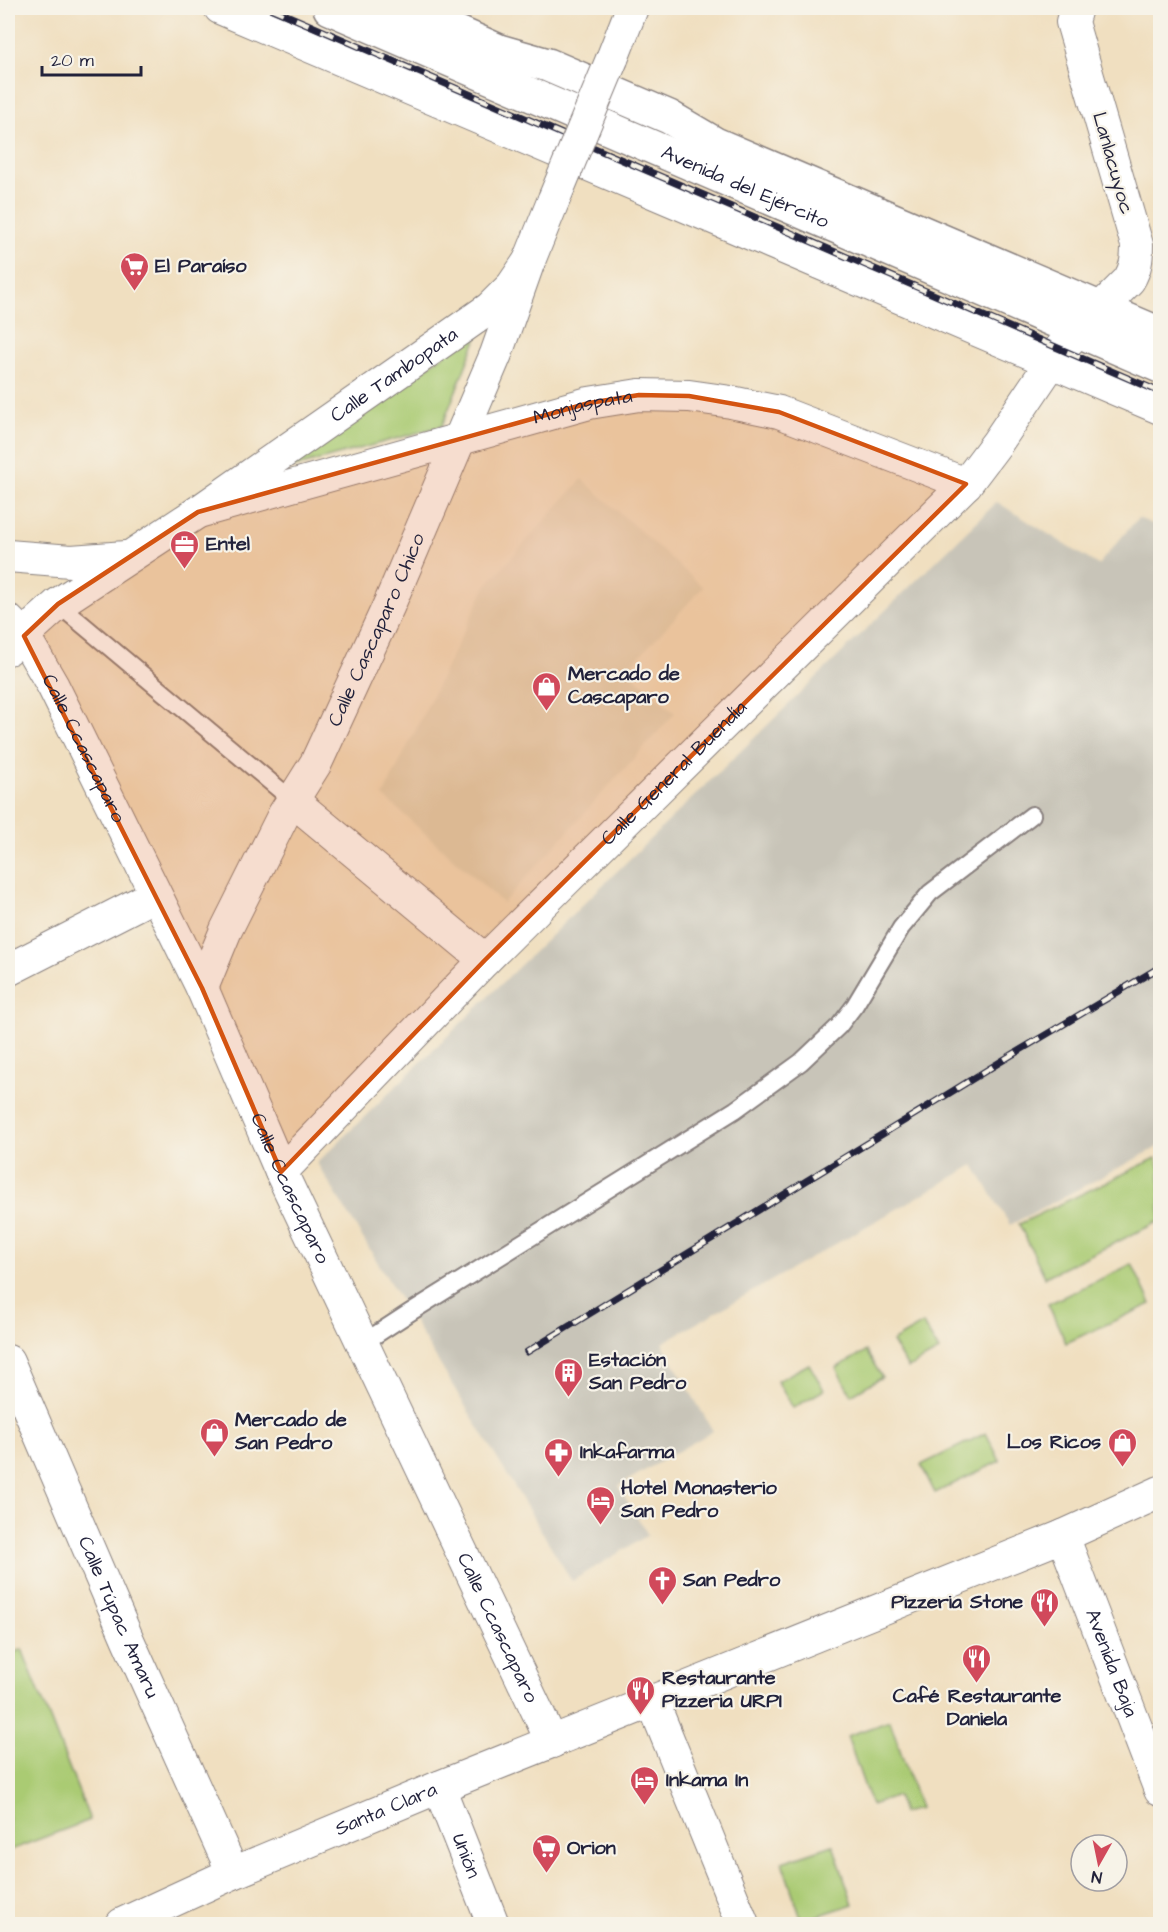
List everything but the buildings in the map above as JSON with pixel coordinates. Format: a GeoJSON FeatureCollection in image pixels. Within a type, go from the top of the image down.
{"type":"FeatureCollection","features":[{"type":"Feature","properties":{"kind":"main road","name":"Avenida del Ejército"},"geometry":{"type":"LineString","coordinates":[[330,8],[1161,366]]}},
{"type":"Feature","properties":{"kind":"main road","name":"Avenida del Ejército"},"geometry":{"type":"LineString","coordinates":[[402,8],[499,51],[542,78],[661,130],[715,144],[1161,334]]}},
{"type":"Feature","properties":{"kind":"street","name":"Avenida del Ejército"},"geometry":{"type":"LineString","coordinates":[[220,8],[575,157],[1050,363],[1161,408]]}},
{"type":"Feature","properties":{"kind":"street","name":"Calle Tambopata"},"geometry":{"type":"LineString","coordinates":[[13,635],[198,512],[490,308],[512,286],[529,261],[632,8]]}},
{"type":"Feature","properties":{"kind":"street","name":"Lanlacuyoc"},"geometry":{"type":"LineString","coordinates":[[1076,8],[1072,22],[1137,245],[1137,259],[1129,280],[1077,330]]}},
{"type":"Feature","properties":{"kind":"street","name":"Calle Cascaparo Chico"},"geometry":{"type":"LineString","coordinates":[[202,988],[226,930],[284,814],[316,763],[389,605],[496,354],[529,261]]}},
{"type":"Feature","properties":{"kind":"street","name":"Calle General Buendía"},"geometry":{"type":"LineString","coordinates":[[281,1172],[485,960],[966,484],[997,443],[1050,363],[1077,330]]}},
{"type":"Feature","properties":{"kind":"street","name":"Monjaspata"},"geometry":{"type":"LineString","coordinates":[[198,512],[589,403],[639,395],[689,396],[779,412],[966,484]]}},
{"type":"Feature","properties":{"kind":"street"},"geometry":{"type":"LineString","coordinates":[[8,556],[71,561],[130,557]]}},
{"type":"Feature","properties":{"kind":"street","name":"Calle Ccascaparo"},"geometry":{"type":"LineString","coordinates":[[13,635],[53,686],[202,988],[281,1172],[552,1742]]}},
{"type":"Feature","properties":{"kind":"street"},"geometry":{"type":"LineString","coordinates":[[292,800],[485,960]]}},
{"type":"Feature","properties":{"kind":"street"},"geometry":{"type":"LineString","coordinates":[[8,970],[155,895]]}},
{"type":"Feature","properties":{"kind":"street","name":"Calle Túpac Amaru"},"geometry":{"type":"LineString","coordinates":[[8,1361],[128,1640],[233,1874]]}},
{"type":"Feature","properties":{"kind":"street"},"geometry":{"type":"LineString","coordinates":[[742,1924],[652,1700],[1063,1536],[1161,1492]]}},
{"type":"Feature","properties":{"kind":"street","name":"Avenida Baja"},"geometry":{"type":"LineString","coordinates":[[1063,1536],[1161,1790]]}},
{"type":"Feature","properties":{"kind":"street","name":"Santa Clara"},"geometry":{"type":"LineString","coordinates":[[122,1924],[161,1917],[233,1874],[652,1700]]}},
{"type":"Feature","properties":{"kind":"street","name":"Unión"},"geometry":{"type":"LineString","coordinates":[[439,1787],[493,1924]]}},
{"type":"Feature","properties":{"kind":"lane"},"geometry":{"type":"LineString","coordinates":[[58,604],[292,800]]}},
{"type":"Feature","properties":{"kind":"lane"},"geometry":{"type":"LineString","coordinates":[[363,1343],[735,1110],[801,1062],[838,1026],[855,1005],[902,928],[930,893],[1032,814]]}},
{"type":"Feature","properties":{"kind":"highlighted area"},"geometry":{"type":"Polygon","coordinates":[[[639,395],[689,396],[779,412],[966,484],[485,960],[281,1172],[202,988],[24,636],[58,604],[198,512],[589,403],[639,395]]]}},
{"type":"Feature","properties":{"kind":"shaded area"},"geometry":{"type":"Polygon","coordinates":[[[582,479],[703,587],[627,670],[675,713],[503,903],[383,796],[486,586],[582,479]]]}},
{"type":"Feature","properties":{"kind":"shaded area"},"geometry":{"type":"Polygon","coordinates":[[[997,502],[1098,565],[1138,518],[1160,527],[1160,1146],[1010,1225],[974,1165],[662,1343],[713,1431],[618,1486],[648,1535],[572,1581],[317,1163],[997,502]]]}},
{"type":"Feature","properties":{"kind":"green space"},"geometry":{"type":"Polygon","coordinates":[[[480,330],[442,426],[276,472],[480,330]]]}},
{"type":"Feature","properties":{"kind":"green space"},"geometry":{"type":"Polygon","coordinates":[[[1156,1158],[1160,1168],[1160,1221],[1045,1277],[1019,1224],[1156,1158]]]}},
{"type":"Feature","properties":{"kind":"green space"},"geometry":{"type":"Polygon","coordinates":[[[1132,1264],[1151,1304],[1066,1343],[1048,1304],[1132,1264]]]}},
{"type":"Feature","properties":{"kind":"green space"},"geometry":{"type":"Polygon","coordinates":[[[923,1324],[939,1351],[908,1368],[892,1342],[923,1324]]]}},
{"type":"Feature","properties":{"kind":"green space"},"geometry":{"type":"Polygon","coordinates":[[[866,1351],[882,1377],[851,1395],[836,1368],[866,1351]]]}},
{"type":"Feature","properties":{"kind":"green space"},"geometry":{"type":"Polygon","coordinates":[[[809,1364],[824,1390],[793,1408],[777,1381],[809,1364]]]}},
{"type":"Feature","properties":{"kind":"green space"},"geometry":{"type":"Polygon","coordinates":[[[986,1433],[1000,1461],[935,1493],[921,1465],[986,1433]]]}},
{"type":"Feature","properties":{"kind":"green space"},"geometry":{"type":"Polygon","coordinates":[[[22,1649],[90,1820],[8,1851],[8,1655],[22,1649]]]}},
{"type":"Feature","properties":{"kind":"green space"},"geometry":{"type":"Polygon","coordinates":[[[890,1721],[920,1808],[903,1813],[897,1796],[871,1805],[847,1736],[890,1721]]]}},
{"type":"Feature","properties":{"kind":"green space"},"geometry":{"type":"Polygon","coordinates":[[[833,1845],[853,1904],[802,1921],[782,1862],[833,1845]]]}},
{"type":"Feature","properties":{"kind":"railway"},"geometry":{"type":"LineString","coordinates":[[270,8],[1160,392]]}},
{"type":"Feature","properties":{"kind":"railway"},"geometry":{"type":"LineString","coordinates":[[527,1352],[1005,1059],[1160,967]]}},
{"type":"Feature","properties":{"kind":"place","name":"El Paraíso"},"geometry":{"type":"Point","coordinates":[134,292]}},
{"type":"Feature","properties":{"kind":"place","name":"Entel"},"geometry":{"type":"Point","coordinates":[185,570]}},
{"type":"Feature","properties":{"kind":"place","name":"Mercado de Cascaparo"},"geometry":{"type":"Point","coordinates":[547,712]}},
{"type":"Feature","properties":{"kind":"place","name":"Estación San Pedro"},"geometry":{"type":"Point","coordinates":[568,1398]}},
{"type":"Feature","properties":{"kind":"place","name":"Mercado de San Pedro"},"geometry":{"type":"Point","coordinates":[214,1458]}},
{"type":"Feature","properties":{"kind":"place","name":"Los Ricos"},"geometry":{"type":"Point","coordinates":[1122,1468]}},
{"type":"Feature","properties":{"kind":"place","name":"Inkafarma"},"geometry":{"type":"Point","coordinates":[559,1478]}},
{"type":"Feature","properties":{"kind":"place","name":"Hotel Monasterio San Pedro"},"geometry":{"type":"Point","coordinates":[600,1526]}},
{"type":"Feature","properties":{"kind":"place","name":"San Pedro"},"geometry":{"type":"Point","coordinates":[662,1606]}},
{"type":"Feature","properties":{"kind":"place","name":"Pizzeria Stone"},"geometry":{"type":"Point","coordinates":[1044,1628]}},
{"type":"Feature","properties":{"kind":"place","name":"Café Restaurante Daniela"},"geometry":{"type":"Point","coordinates":[977,1684]}},
{"type":"Feature","properties":{"kind":"place","name":"Restaurante Pizzeria URPI"},"geometry":{"type":"Point","coordinates":[641,1716]}},
{"type":"Feature","properties":{"kind":"place","name":"Inkama In"},"geometry":{"type":"Point","coordinates":[645,1806]}},
{"type":"Feature","properties":{"kind":"place","name":"Orion"},"geometry":{"type":"Point","coordinates":[546,1874]}}]}
